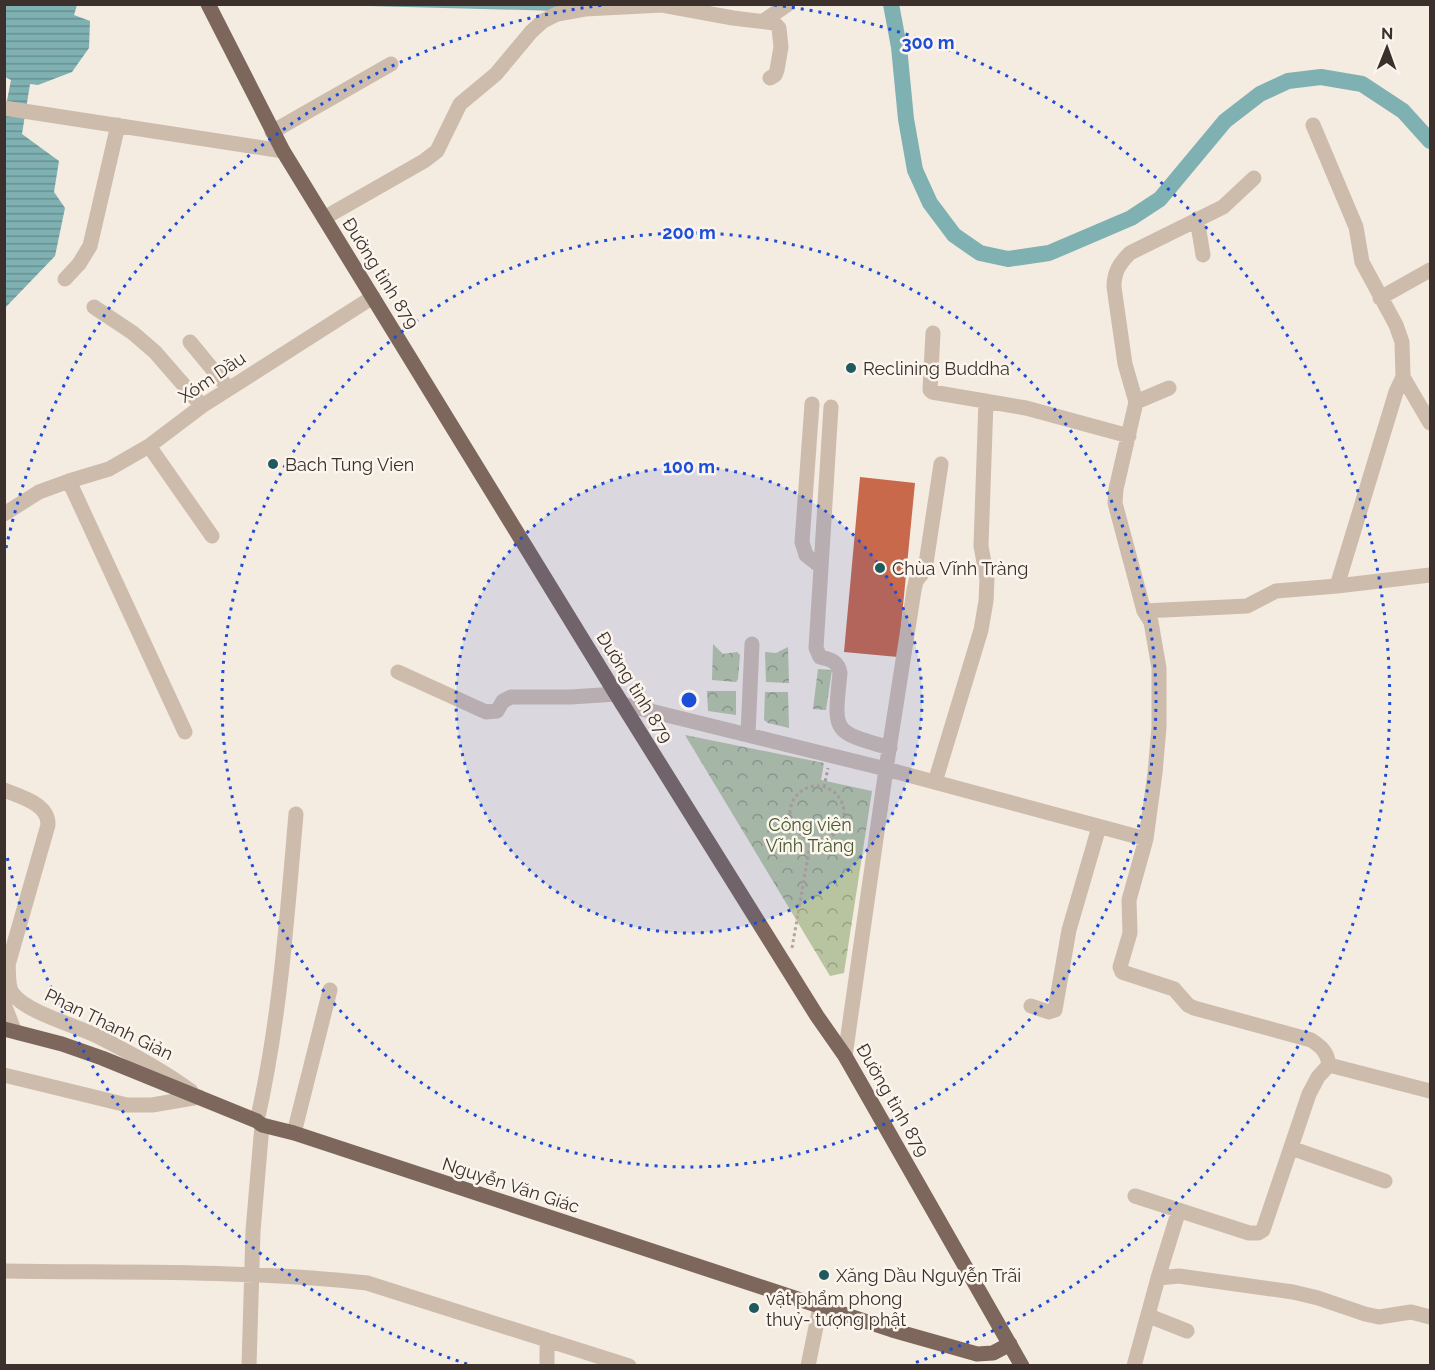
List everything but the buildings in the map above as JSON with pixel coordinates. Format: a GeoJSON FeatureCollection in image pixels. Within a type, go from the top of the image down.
{"type":"FeatureCollection","features":[{"type":"Feature","properties":{"kind":"main road","name":"Đường tỉnh 879"},"geometry":{"type":"LineString","coordinates":[[208,4],[283,151],[619,699],[817,1016],[846,1056],[1022,1365]]}},
{"type":"Feature","properties":{"kind":"main road","name":"Nguyễn Văn Giác"},"geometry":{"type":"LineString","coordinates":[[9,1029],[102,1058],[260,1123],[820,1307],[977,1354],[993,1353],[1010,1344]]}},
{"type":"Feature","properties":{"kind":"street"},"geometry":{"type":"LineString","coordinates":[[765,20],[788,4]]}},
{"type":"Feature","properties":{"kind":"street"},"geometry":{"type":"LineString","coordinates":[[324,218],[437,151],[460,104],[496,74],[531,32],[543,21],[557,14],[585,7],[662,5],[733,18],[765,20],[774,23],[779,28],[780,35],[777,70],[770,78]]}},
{"type":"Feature","properties":{"kind":"street"},"geometry":{"type":"LineString","coordinates":[[272,132],[391,64]]}},
{"type":"Feature","properties":{"kind":"street"},"geometry":{"type":"LineString","coordinates":[[4,108],[283,151]]}},
{"type":"Feature","properties":{"kind":"street"},"geometry":{"type":"LineString","coordinates":[[65,279],[80,264],[90,246],[118,125]]}},
{"type":"Feature","properties":{"kind":"street"},"geometry":{"type":"LineString","coordinates":[[1313,125],[1356,227],[1362,262],[1402,342],[1403,377],[1337,586]]}},
{"type":"Feature","properties":{"kind":"street"},"geometry":{"type":"LineString","coordinates":[[1254,178],[1223,207],[1130,253],[1119,264],[1114,275],[1125,364],[1136,402],[1116,489],[1115,503],[1144,611],[1151,622],[1159,668],[1159,727],[1155,773],[1146,839],[1129,900],[1130,933],[1120,967],[1122,972],[1174,989],[1188,1005],[1194,1008],[1311,1040],[1327,1054],[1329,1065]]}},
{"type":"Feature","properties":{"kind":"street"},"geometry":{"type":"LineString","coordinates":[[1197,219],[1203,255]]}},
{"type":"Feature","properties":{"kind":"street"},"geometry":{"type":"LineString","coordinates":[[1380,298],[1431,270]]}},
{"type":"Feature","properties":{"kind":"street","name":"Xóm Dầu"},"geometry":{"type":"LineString","coordinates":[[4,514],[39,492],[109,469],[149,446],[228,388],[373,297]]}},
{"type":"Feature","properties":{"kind":"street"},"geometry":{"type":"LineString","coordinates":[[94,307],[133,333],[155,352],[202,406]]}},
{"type":"Feature","properties":{"kind":"street"},"geometry":{"type":"LineString","coordinates":[[933,333],[930,390],[933,392],[1026,408],[1129,436]]}},
{"type":"Feature","properties":{"kind":"street"},"geometry":{"type":"LineString","coordinates":[[190,342],[228,388]]}},
{"type":"Feature","properties":{"kind":"street"},"geometry":{"type":"LineString","coordinates":[[1403,377],[1431,423]]}},
{"type":"Feature","properties":{"kind":"street"},"geometry":{"type":"LineString","coordinates":[[1136,402],[1168,388]]}},
{"type":"Feature","properties":{"kind":"street"},"geometry":{"type":"LineString","coordinates":[[935,783],[981,630],[986,601],[987,579],[981,546],[986,401]]}},
{"type":"Feature","properties":{"kind":"street"},"geometry":{"type":"LineString","coordinates":[[812,404],[802,542],[806,555],[821,567]]}},
{"type":"Feature","properties":{"kind":"street"},"geometry":{"type":"LineString","coordinates":[[831,407],[816,648],[820,657],[834,661],[839,666],[836,718],[842,729],[850,736],[890,748]]}},
{"type":"Feature","properties":{"kind":"street"},"geometry":{"type":"LineString","coordinates":[[149,446],[212,536]]}},
{"type":"Feature","properties":{"kind":"street"},"geometry":{"type":"LineString","coordinates":[[846,1056],[886,769],[914,590],[916,581],[925,570],[941,464]]}},
{"type":"Feature","properties":{"kind":"street"},"geometry":{"type":"LineString","coordinates":[[69,481],[185,732]]}},
{"type":"Feature","properties":{"kind":"street"},"geometry":{"type":"LineString","coordinates":[[1144,611],[1247,606],[1276,591],[1431,575]]}},
{"type":"Feature","properties":{"kind":"street"},"geometry":{"type":"LineString","coordinates":[[748,734],[752,644]]}},
{"type":"Feature","properties":{"kind":"street"},"geometry":{"type":"LineString","coordinates":[[398,672],[486,712],[497,711],[503,701],[511,697],[619,699],[1146,839]]}},
{"type":"Feature","properties":{"kind":"street"},"geometry":{"type":"LineString","coordinates":[[4,790],[43,809],[48,817],[48,825],[4,981]]}},
{"type":"Feature","properties":{"kind":"street"},"geometry":{"type":"LineString","coordinates":[[249,1365],[251,1275],[260,1123],[279,1001],[296,814]]}},
{"type":"Feature","properties":{"kind":"street"},"geometry":{"type":"LineString","coordinates":[[1031,1006],[1048,1012],[1055,1010],[1069,930],[1099,827]]}},
{"type":"Feature","properties":{"kind":"street","name":"Phan Thanh Giản"},"geometry":{"type":"LineString","coordinates":[[8,963],[12,993],[20,1002],[95,1035],[170,1076],[199,1097]]}},
{"type":"Feature","properties":{"kind":"street"},"geometry":{"type":"LineString","coordinates":[[294,1133],[330,990]]}},
{"type":"Feature","properties":{"kind":"street"},"geometry":{"type":"LineString","coordinates":[[5,1007],[9,1029]]}},
{"type":"Feature","properties":{"kind":"street"},"geometry":{"type":"LineString","coordinates":[[1329,1065],[1431,1091]]}},
{"type":"Feature","properties":{"kind":"street"},"geometry":{"type":"LineString","coordinates":[[1135,1196],[1249,1233],[1258,1233],[1263,1230],[1309,1094],[1318,1077],[1329,1065]]}},
{"type":"Feature","properties":{"kind":"street"},"geometry":{"type":"LineString","coordinates":[[4,1075],[127,1105],[146,1106],[199,1097]]}},
{"type":"Feature","properties":{"kind":"street"},"geometry":{"type":"LineString","coordinates":[[1291,1148],[1385,1181]]}},
{"type":"Feature","properties":{"kind":"street"},"geometry":{"type":"LineString","coordinates":[[1134,1365],[1179,1210]]}},
{"type":"Feature","properties":{"kind":"street"},"geometry":{"type":"LineString","coordinates":[[4,1271],[251,1275],[322,1278],[367,1283],[629,1365]]}},
{"type":"Feature","properties":{"kind":"street"},"geometry":{"type":"LineString","coordinates":[[1158,1278],[1179,1276],[1293,1292],[1379,1317],[1411,1312],[1431,1317]]}},
{"type":"Feature","properties":{"kind":"street"},"geometry":{"type":"LineString","coordinates":[[808,1365],[820,1307]]}},
{"type":"Feature","properties":{"kind":"street"},"geometry":{"type":"LineString","coordinates":[[1149,1316],[1187,1331]]}},
{"type":"Feature","properties":{"kind":"street"},"geometry":{"type":"LineString","coordinates":[[547,1340],[547,1365]]}},
{"type":"Feature","properties":{"kind":"path"},"geometry":{"type":"LineString","coordinates":[[811,786],[820,786],[836,793],[844,808],[844,817],[836,833],[820,840],[811,840],[796,831],[791,823],[790,804],[802,790],[811,786]]}},
{"type":"Feature","properties":{"kind":"path"},"geometry":{"type":"LineString","coordinates":[[788,970],[811,840]]}},
{"type":"Feature","properties":{"kind":"green space"},"geometry":{"type":"Polygon","coordinates":[[[713,644],[723,654],[737,652],[740,655],[736,682],[712,680],[713,644]]]}},
{"type":"Feature","properties":{"kind":"green space"},"geometry":{"type":"Polygon","coordinates":[[[788,647],[789,683],[766,682],[765,652],[776,653],[788,647]]]}},
{"type":"Feature","properties":{"kind":"green space"},"geometry":{"type":"Polygon","coordinates":[[[818,669],[832,670],[826,710],[813,709],[818,669]]]}},
{"type":"Feature","properties":{"kind":"green space"},"geometry":{"type":"Polygon","coordinates":[[[707,691],[736,691],[736,715],[708,711],[707,691]]]}},
{"type":"Feature","properties":{"kind":"green space"},"geometry":{"type":"Polygon","coordinates":[[[765,692],[788,692],[789,728],[764,720],[765,692]]]}},
{"type":"Feature","properties":{"kind":"green space","name":"Công viên Vĩnh Tràng"},"geometry":{"type":"Polygon","coordinates":[[[685,735],[824,763],[821,780],[872,791],[844,973],[830,976],[685,735]]]}},
{"type":"Feature","properties":{"kind":"water"},"geometry":{"type":"Polygon","coordinates":[[[5,5],[77,5],[74,15],[90,21],[89,48],[72,72],[38,85],[30,84],[22,134],[59,161],[54,192],[65,208],[55,256],[5,308],[4,116],[11,80],[5,77],[5,5]]]}},
{"type":"Feature","properties":{"kind":"water"},"geometry":{"type":"Polygon","coordinates":[[[331,5],[562,5],[561,11],[331,5]]]}},
{"type":"Feature","properties":{"kind":"waterway"},"geometry":{"type":"LineString","coordinates":[[891,4],[915,170],[930,203],[954,235],[980,253],[1008,259],[1049,253],[1131,218],[1160,199],[1225,121],[1260,94],[1288,81],[1321,77],[1362,84],[1403,111],[1430,141]]}},
{"type":"Feature","properties":{"kind":"place","name":"Reclining Buddha"},"geometry":{"type":"Point","coordinates":[851,368]}},
{"type":"Feature","properties":{"kind":"place","name":"Bach Tung Vien"},"geometry":{"type":"Point","coordinates":[273,464]}},
{"type":"Feature","properties":{"kind":"place","name":"Chùa Vĩnh Tràng"},"geometry":{"type":"Point","coordinates":[880,568]}},
{"type":"Feature","properties":{"kind":"place","name":"Xăng Dầu Nguyễn Trãi"},"geometry":{"type":"Point","coordinates":[824,1275]}},
{"type":"Feature","properties":{"kind":"place","name":"vật phẩm phong thuỷ- tượng phật"},"geometry":{"type":"Point","coordinates":[754,1308]}}]}
